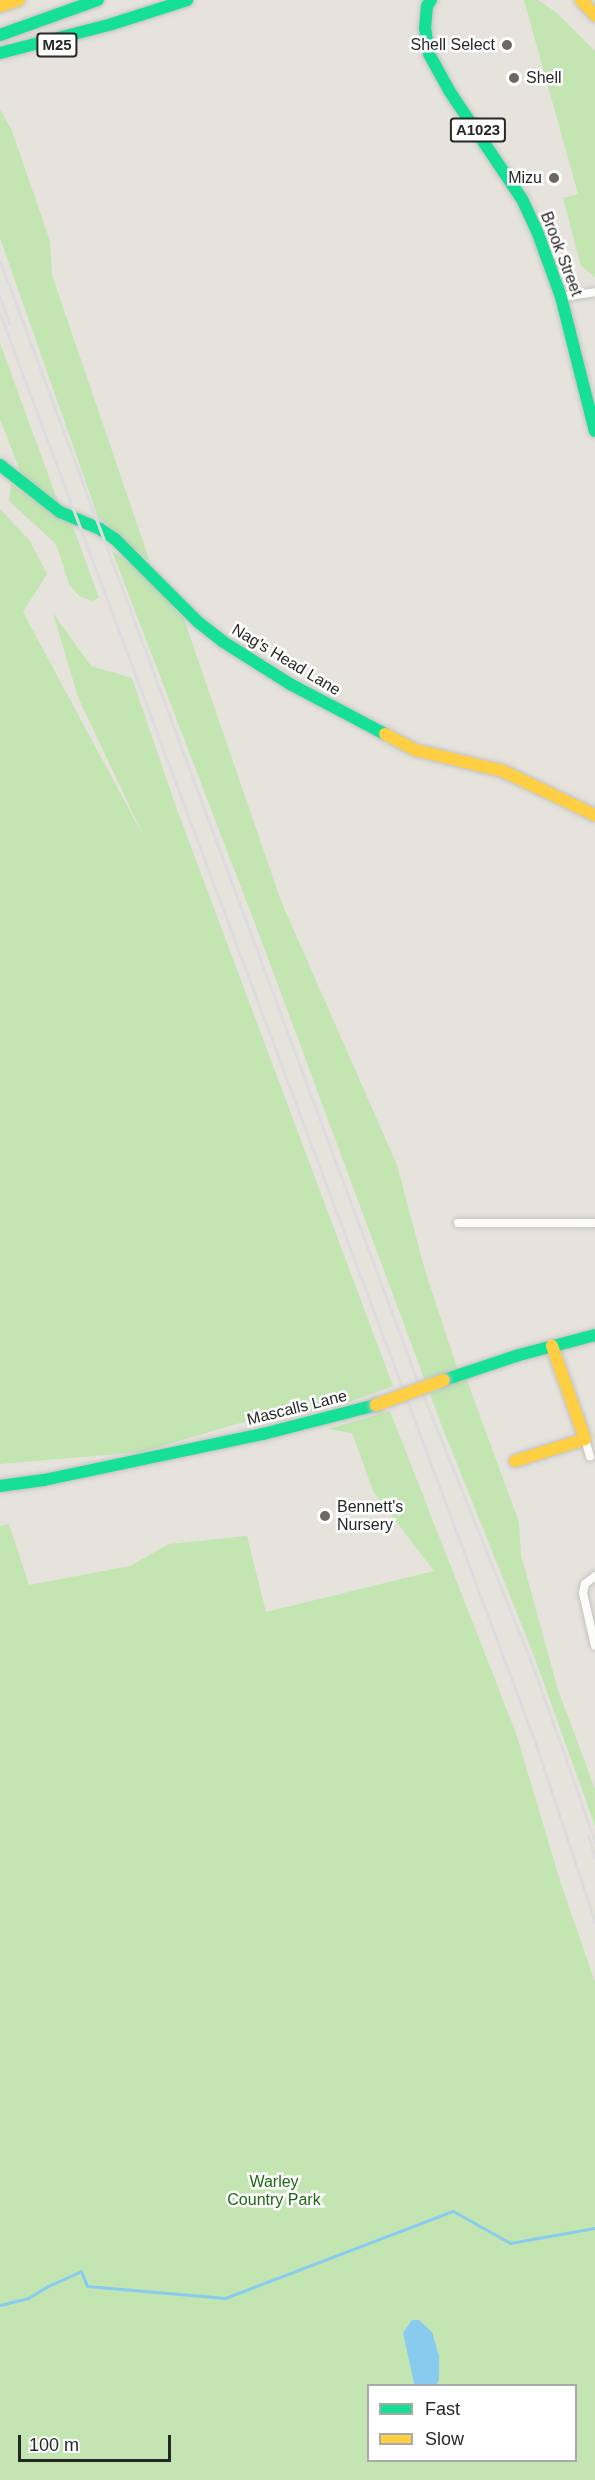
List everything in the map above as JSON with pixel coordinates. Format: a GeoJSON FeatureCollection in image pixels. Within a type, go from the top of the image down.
{"type":"FeatureCollection","features":[{"type":"Feature","properties":{"kind":"main road"},"geometry":{"type":"LineString","coordinates":[[0,6],[19,0]]}},
{"type":"Feature","properties":{"kind":"main road","name":"M25"},"geometry":{"type":"LineString","coordinates":[[0,35],[99,0]]}},
{"type":"Feature","properties":{"kind":"main road","name":"M25"},"geometry":{"type":"LineString","coordinates":[[0,61],[72,40],[112,24],[187,0]]}},
{"type":"Feature","properties":{"kind":"main road"},"geometry":{"type":"LineString","coordinates":[[581,0],[595,15]]}},
{"type":"Feature","properties":{"kind":"main road","name":"Brook Street"},"geometry":{"type":"LineString","coordinates":[[427,2],[426,43],[432,62],[522,199],[546,252],[561,297],[595,431]]}},
{"type":"Feature","properties":{"kind":"main road","name":"M25"},"geometry":{"type":"LineString","coordinates":[[0,53],[97,26],[112,24]]}},
{"type":"Feature","properties":{"kind":"main road","name":"Nag's Head Lane"},"geometry":{"type":"LineString","coordinates":[[0,465],[60,512],[100,529],[115,539],[198,622],[222,641],[290,684],[415,750],[503,771],[595,815]]}},
{"type":"Feature","properties":{"kind":"main road","name":"Mascalls Lane"},"geometry":{"type":"LineString","coordinates":[[0,1486],[44,1480],[263,1434],[376,1405],[444,1380],[595,1335]]}},
{"type":"Feature","properties":{"kind":"main road"},"geometry":{"type":"LineString","coordinates":[[515,1461],[585,1439],[552,1346]]}},
{"type":"Feature","properties":{"kind":"street"},"geometry":{"type":"LineString","coordinates":[[561,297],[595,292]]}},
{"type":"Feature","properties":{"kind":"street"},"geometry":{"type":"LineString","coordinates":[[458,1223],[595,1223]]}},
{"type":"Feature","properties":{"kind":"street"},"geometry":{"type":"LineString","coordinates":[[585,1439],[590,1456]]}},
{"type":"Feature","properties":{"kind":"street"},"geometry":{"type":"LineString","coordinates":[[595,1576],[585,1584],[583,1593],[595,1646]]}},
{"type":"Feature","properties":{"kind":"green space"},"geometry":{"type":"Polygon","coordinates":[[[524,0],[538,0],[557,13],[595,51],[595,277],[581,266],[563,198],[578,194],[524,0]]]}},
{"type":"Feature","properties":{"kind":"green space"},"geometry":{"type":"Polygon","coordinates":[[[0,109],[12,131],[50,241],[52,275],[150,562],[98,517],[0,238],[0,109]]]}},
{"type":"Feature","properties":{"kind":"green space"},"geometry":{"type":"Polygon","coordinates":[[[0,343],[61,510],[22,476],[0,419],[0,343]]]}},
{"type":"Feature","properties":{"kind":"green space"},"geometry":{"type":"Polygon","coordinates":[[[11,484],[72,524],[99,598],[93,601],[79,596],[69,584],[56,544],[9,501],[11,484]]]}},
{"type":"Feature","properties":{"kind":"green space"},"geometry":{"type":"Polygon","coordinates":[[[0,509],[30,541],[47,574],[23,612],[145,839],[78,697],[53,613],[91,666],[132,678],[176,807],[393,1386],[338,1406],[236,1424],[142,1452],[0,1464],[0,509]]]}},
{"type":"Feature","properties":{"kind":"green space"},"geometry":{"type":"Polygon","coordinates":[[[112,551],[137,568],[184,619],[281,901],[397,1165],[424,1267],[457,1368],[466,1378],[519,1522],[521,1555],[558,1690],[595,1789],[595,1826],[533,1653],[441,1424],[262,942],[112,551]]]}},
{"type":"Feature","properties":{"kind":"green space","name":"Warley Country Park"},"geometry":{"type":"Polygon","coordinates":[[[390,1411],[516,1733],[560,1881],[595,1982],[595,2480],[0,2480],[0,1526],[9,1524],[29,1585],[130,1566],[169,1544],[247,1536],[266,1612],[434,1571],[373,1491],[352,1433],[328,1429],[390,1411]]]}},
{"type":"Feature","properties":{"kind":"water"},"geometry":{"type":"Polygon","coordinates":[[[412,2320],[419,2320],[432,2332],[439,2356],[439,2379],[436,2384],[414,2384],[403,2333],[412,2320]]]}},
{"type":"Feature","properties":{"kind":"waterway"},"geometry":{"type":"LineString","coordinates":[[0,2305],[28,2298],[81,2271],[87,2286],[225,2298],[453,2211],[510,2243],[595,2228]]}},
{"type":"Feature","properties":{"kind":"railway"},"geometry":{"type":"LineString","coordinates":[[0,261],[415,1375],[532,1664],[595,1842]]}},
{"type":"Feature","properties":{"kind":"railway"},"geometry":{"type":"LineString","coordinates":[[0,297],[9,323]]}},
{"type":"Feature","properties":{"kind":"railway"},"geometry":{"type":"LineString","coordinates":[[0,314],[534,1739],[595,1922]]}},
{"type":"Feature","properties":{"kind":"railway"},"geometry":{"type":"LineString","coordinates":[[588,1835],[595,1858]]}},
{"type":"Feature","properties":{"kind":"traffic: fast"},"geometry":{"type":"LineString","coordinates":[[0,35],[98,0]]}},
{"type":"Feature","properties":{"kind":"traffic: fast"},"geometry":{"type":"LineString","coordinates":[[0,53],[112,24],[187,0]]}},
{"type":"Feature","properties":{"kind":"traffic: fast"},"geometry":{"type":"LineString","coordinates":[[431,0],[427,6],[425,28],[429,54],[450,92],[522,199],[537,231],[561,297],[595,431]]}},
{"type":"Feature","properties":{"kind":"traffic: fast"},"geometry":{"type":"LineString","coordinates":[[0,465],[60,512],[100,529],[115,539],[198,622],[222,641],[290,684],[385,734]]}},
{"type":"Feature","properties":{"kind":"traffic: fast"},"geometry":{"type":"LineString","coordinates":[[444,1380],[519,1355],[595,1335]]}},
{"type":"Feature","properties":{"kind":"traffic: fast"},"geometry":{"type":"LineString","coordinates":[[0,1486],[44,1480],[263,1434],[376,1405]]}},
{"type":"Feature","properties":{"kind":"traffic: slow"},"geometry":{"type":"LineString","coordinates":[[0,6],[19,0]]}},
{"type":"Feature","properties":{"kind":"traffic: slow"},"geometry":{"type":"LineString","coordinates":[[581,0],[595,15]]}},
{"type":"Feature","properties":{"kind":"traffic: slow"},"geometry":{"type":"LineString","coordinates":[[385,734],[415,750],[503,771],[595,815]]}},
{"type":"Feature","properties":{"kind":"traffic: slow"},"geometry":{"type":"LineString","coordinates":[[515,1461],[585,1439],[552,1346]]}},
{"type":"Feature","properties":{"kind":"traffic: slow"},"geometry":{"type":"LineString","coordinates":[[376,1405],[444,1380]]}},
{"type":"Feature","properties":{"kind":"place","name":"Shell Select"},"geometry":{"type":"Point","coordinates":[507,45]}},
{"type":"Feature","properties":{"kind":"place","name":"Shell"},"geometry":{"type":"Point","coordinates":[514,78]}},
{"type":"Feature","properties":{"kind":"place","name":"Mizu"},"geometry":{"type":"Point","coordinates":[554,178]}},
{"type":"Feature","properties":{"kind":"place","name":"Bennett's Nursery"},"geometry":{"type":"Point","coordinates":[325,1516]}}]}
